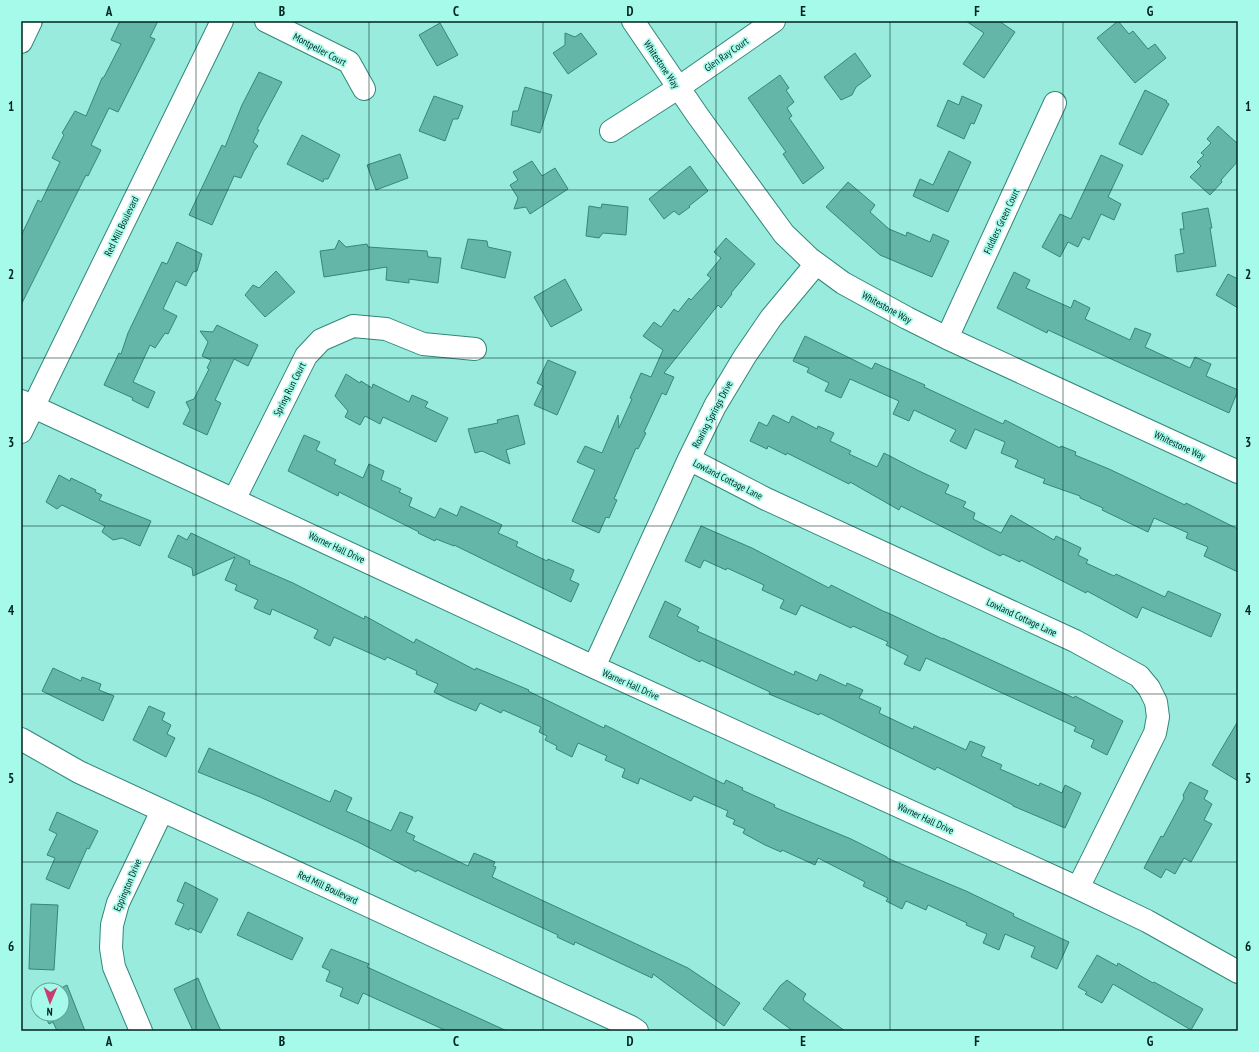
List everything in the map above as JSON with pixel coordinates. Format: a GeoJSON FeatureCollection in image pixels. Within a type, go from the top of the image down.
{"type":"FeatureCollection","features":[{"type":"Feature","properties":{"kind":"street"},"geometry":{"type":"LineString","coordinates":[[21,42],[31,21]]}},
{"type":"Feature","properties":{"kind":"street","name":"Red Mill Boulevard"},"geometry":{"type":"LineString","coordinates":[[21,432],[27,404],[222,21]]}},
{"type":"Feature","properties":{"kind":"street","name":"Montpelier Court"},"geometry":{"type":"LineString","coordinates":[[266,21],[348,62],[364,89]]}},
{"type":"Feature","properties":{"kind":"street","name":"Whitestone Way"},"geometry":{"type":"LineString","coordinates":[[633,21],[678,88],[784,234],[816,264],[843,283],[906,318],[1238,472]]}},
{"type":"Feature","properties":{"kind":"street","name":"Glen Ray Court"},"geometry":{"type":"LineString","coordinates":[[611,131],[678,88],[774,21]]}},
{"type":"Feature","properties":{"kind":"street","name":"Fiddlers Green Court"},"geometry":{"type":"LineString","coordinates":[[947,338],[1055,103]]}},
{"type":"Feature","properties":{"kind":"street","name":"Roaring Springs Drive"},"geometry":{"type":"LineString","coordinates":[[594,667],[689,459],[715,406],[745,356],[771,318],[816,264]]}},
{"type":"Feature","properties":{"kind":"street","name":"Spring Run Court"},"geometry":{"type":"LineString","coordinates":[[234,500],[306,356],[322,340],[353,326],[386,329],[423,344],[475,349]]}},
{"type":"Feature","properties":{"kind":"street","name":"Warner Hall Drive"},"geometry":{"type":"LineString","coordinates":[[27,404],[594,667],[1078,888],[1147,922],[1238,972]]}},
{"type":"Feature","properties":{"kind":"street","name":"Lowland Cottage Lane"},"geometry":{"type":"LineString","coordinates":[[689,459],[766,499],[1075,641],[1139,676],[1149,688],[1156,702],[1158,717],[1156,733],[1078,888]]}},
{"type":"Feature","properties":{"kind":"street","name":"Red Mill Boulevard"},"geometry":{"type":"LineString","coordinates":[[21,739],[79,772],[637,1031]]}},
{"type":"Feature","properties":{"kind":"street","name":"Eppington Drive"},"geometry":{"type":"LineString","coordinates":[[141,1031],[114,966],[111,948],[112,925],[118,903],[162,811]]}},
{"type":"Feature","properties":{"kind":"building"},"geometry":{"type":"Polygon","coordinates":[[[120,21],[158,21],[150,37],[155,39],[118,112],[109,108],[91,145],[101,150],[88,176],[86,175],[21,305],[21,236],[38,200],[41,202],[60,162],[52,158],[64,135],[62,133],[75,111],[86,116],[102,78],[104,77],[121,44],[111,40],[120,21]]]}},
{"type":"Feature","properties":{"kind":"building"},"geometry":{"type":"Polygon","coordinates":[[[966,21],[999,21],[1015,32],[984,78],[963,64],[984,33],[966,21]]]}},
{"type":"Feature","properties":{"kind":"building"},"geometry":{"type":"Polygon","coordinates":[[[1118,21],[1129,34],[1133,31],[1148,49],[1155,44],[1166,58],[1135,83],[1097,38],[1118,21]]]}},
{"type":"Feature","properties":{"kind":"building"},"geometry":{"type":"Polygon","coordinates":[[[440,23],[458,55],[437,66],[419,35],[440,23]]]}},
{"type":"Feature","properties":{"kind":"building"},"geometry":{"type":"Polygon","coordinates":[[[565,33],[575,37],[581,33],[597,54],[568,74],[553,53],[565,45],[565,33]]]}},
{"type":"Feature","properties":{"kind":"building"},"geometry":{"type":"Polygon","coordinates":[[[855,53],[871,76],[856,87],[852,95],[841,100],[824,77],[855,53]]]}},
{"type":"Feature","properties":{"kind":"building"},"geometry":{"type":"Polygon","coordinates":[[[259,72],[282,82],[257,129],[259,130],[253,142],[258,146],[241,178],[234,176],[212,225],[189,215],[222,145],[225,147],[242,105],[259,72]]]}},
{"type":"Feature","properties":{"kind":"building"},"geometry":{"type":"Polygon","coordinates":[[[780,75],[789,88],[786,90],[794,102],[787,108],[792,116],[789,118],[824,168],[803,184],[783,154],[786,152],[748,98],[780,75]]]}},
{"type":"Feature","properties":{"kind":"building"},"geometry":{"type":"Polygon","coordinates":[[[525,87],[552,95],[540,133],[511,125],[513,111],[518,111],[525,87]]]}},
{"type":"Feature","properties":{"kind":"building"},"geometry":{"type":"Polygon","coordinates":[[[1145,90],[1167,101],[1166,102],[1169,104],[1142,155],[1119,144],[1145,90]]]}},
{"type":"Feature","properties":{"kind":"building"},"geometry":{"type":"Polygon","coordinates":[[[434,96],[463,106],[458,119],[453,119],[445,141],[419,131],[434,96]]]}},
{"type":"Feature","properties":{"kind":"building"},"geometry":{"type":"Polygon","coordinates":[[[962,96],[982,105],[974,124],[971,123],[964,139],[937,126],[948,100],[959,105],[962,96]]]}},
{"type":"Feature","properties":{"kind":"building"},"geometry":{"type":"Polygon","coordinates":[[[1218,126],[1238,144],[1238,161],[1210,195],[1190,177],[1201,166],[1197,162],[1204,155],[1201,153],[1211,143],[1207,139],[1218,126]]]}},
{"type":"Feature","properties":{"kind":"building"},"geometry":{"type":"Polygon","coordinates":[[[302,135],[340,155],[328,179],[324,179],[323,182],[287,164],[302,135]]]}},
{"type":"Feature","properties":{"kind":"building"},"geometry":{"type":"Polygon","coordinates":[[[949,151],[971,162],[948,212],[913,196],[920,179],[933,185],[949,151]]]}},
{"type":"Feature","properties":{"kind":"building"},"geometry":{"type":"Polygon","coordinates":[[[400,154],[408,178],[376,190],[367,165],[400,154]]]}},
{"type":"Feature","properties":{"kind":"building"},"geometry":{"type":"Polygon","coordinates":[[[1101,155],[1123,165],[1108,197],[1121,204],[1114,220],[1101,214],[1089,240],[1083,237],[1078,247],[1068,242],[1060,257],[1042,247],[1060,214],[1071,219],[1101,155]]]}},
{"type":"Feature","properties":{"kind":"building"},"geometry":{"type":"Polygon","coordinates":[[[532,161],[542,176],[555,168],[568,189],[530,214],[526,207],[514,209],[518,198],[510,185],[518,180],[513,172],[532,161]]]}},
{"type":"Feature","properties":{"kind":"building"},"geometry":{"type":"Polygon","coordinates":[[[690,166],[708,191],[679,215],[674,211],[664,219],[649,199],[690,166]]]}},
{"type":"Feature","properties":{"kind":"building"},"geometry":{"type":"Polygon","coordinates":[[[848,182],[875,205],[870,212],[889,229],[906,236],[907,232],[930,242],[933,234],[949,241],[932,277],[880,255],[826,207],[848,182]]]}},
{"type":"Feature","properties":{"kind":"building"},"geometry":{"type":"Polygon","coordinates":[[[602,204],[628,207],[626,235],[603,233],[599,238],[586,236],[589,206],[601,208],[602,204]]]}},
{"type":"Feature","properties":{"kind":"building"},"geometry":{"type":"Polygon","coordinates":[[[1208,208],[1212,228],[1210,228],[1216,266],[1177,272],[1175,255],[1184,253],[1180,229],[1184,229],[1182,213],[1208,208]]]}},
{"type":"Feature","properties":{"kind":"building"},"geometry":{"type":"Polygon","coordinates":[[[726,238],[755,264],[731,293],[732,294],[721,308],[718,305],[664,373],[674,377],[666,395],[662,393],[644,432],[646,433],[638,449],[636,448],[614,499],[617,500],[609,518],[606,517],[599,533],[572,521],[595,470],[577,462],[585,446],[602,453],[618,415],[619,428],[632,399],[630,398],[641,373],[651,377],[663,350],[643,336],[654,322],[661,327],[674,309],[678,312],[689,298],[691,300],[711,278],[707,275],[721,258],[714,252],[726,238]]]}},
{"type":"Feature","properties":{"kind":"building"},"geometry":{"type":"Polygon","coordinates":[[[468,239],[487,241],[488,247],[511,252],[505,278],[461,268],[468,239]]]}},
{"type":"Feature","properties":{"kind":"building"},"geometry":{"type":"Polygon","coordinates":[[[339,240],[346,247],[367,244],[368,247],[427,251],[428,257],[441,258],[438,283],[409,279],[409,283],[386,280],[387,267],[324,277],[320,251],[335,249],[339,240]]]}},
{"type":"Feature","properties":{"kind":"building"},"geometry":{"type":"Polygon","coordinates":[[[177,242],[202,254],[197,271],[193,272],[186,286],[176,281],[163,309],[177,316],[168,334],[165,333],[155,348],[150,345],[133,382],[155,392],[148,408],[132,400],[133,398],[104,385],[119,353],[121,354],[128,333],[162,262],[167,264],[177,242]]]}},
{"type":"Feature","properties":{"kind":"building"},"geometry":{"type":"Polygon","coordinates":[[[276,271],[295,292],[265,317],[245,295],[253,285],[259,288],[276,271]]]}},
{"type":"Feature","properties":{"kind":"building"},"geometry":{"type":"Polygon","coordinates":[[[1014,272],[1030,280],[1026,288],[1071,308],[1074,300],[1090,308],[1085,319],[1130,340],[1135,328],[1151,334],[1145,347],[1190,368],[1195,357],[1211,364],[1206,376],[1238,390],[1229,413],[1048,330],[1047,333],[997,308],[1014,272]]]}},
{"type":"Feature","properties":{"kind":"building"},"geometry":{"type":"Polygon","coordinates":[[[1228,274],[1238,279],[1238,308],[1216,295],[1228,274]]]}},
{"type":"Feature","properties":{"kind":"building"},"geometry":{"type":"Polygon","coordinates":[[[565,279],[582,310],[551,327],[534,297],[565,279]]]}},
{"type":"Feature","properties":{"kind":"building"},"geometry":{"type":"Polygon","coordinates":[[[217,325],[258,345],[248,366],[234,359],[215,400],[221,403],[207,435],[183,424],[190,410],[186,402],[194,399],[209,369],[207,368],[211,360],[202,356],[208,342],[200,331],[213,332],[217,325]]]}},
{"type":"Feature","properties":{"kind":"building"},"geometry":{"type":"Polygon","coordinates":[[[805,336],[872,369],[875,363],[925,385],[924,387],[1003,424],[1005,420],[1060,448],[1061,446],[1076,452],[1075,455],[1109,469],[1185,505],[1186,503],[1238,529],[1238,572],[1204,556],[1208,547],[1186,538],[1188,533],[1154,518],[1148,532],[1102,510],[1103,508],[1080,498],[1080,496],[1043,483],[1045,479],[1015,467],[1018,460],[1001,453],[1005,442],[975,429],[966,449],[950,441],[956,430],[914,410],[909,421],[893,414],[899,401],[850,379],[841,398],[825,391],[829,383],[807,372],[809,368],[793,361],[805,336]]]}},
{"type":"Feature","properties":{"kind":"building"},"geometry":{"type":"Polygon","coordinates":[[[548,360],[576,372],[557,415],[534,405],[543,386],[537,383],[548,360]]]}},
{"type":"Feature","properties":{"kind":"building"},"geometry":{"type":"Polygon","coordinates":[[[346,374],[360,383],[361,381],[372,388],[373,384],[409,402],[412,395],[428,402],[425,407],[448,418],[436,442],[383,417],[380,424],[365,416],[360,425],[345,417],[348,411],[335,396],[346,374]]]}},
{"type":"Feature","properties":{"kind":"building"},"geometry":{"type":"Polygon","coordinates":[[[518,415],[525,444],[506,450],[510,464],[482,451],[475,453],[468,429],[498,423],[497,420],[518,415]]]}},
{"type":"Feature","properties":{"kind":"building"},"geometry":{"type":"Polygon","coordinates":[[[773,415],[789,423],[792,416],[817,429],[818,426],[834,433],[830,441],[851,451],[849,454],[877,467],[884,453],[949,485],[945,493],[966,502],[963,507],[975,513],[973,519],[1001,533],[1011,515],[1054,540],[1056,536],[1081,548],[1078,555],[1088,560],[1086,563],[1114,576],[1116,574],[1165,597],[1168,591],[1221,614],[1211,637],[1142,607],[1137,618],[1087,591],[1086,593],[1021,560],[1020,562],[1003,554],[1000,556],[901,506],[899,510],[850,482],[849,484],[787,453],[786,455],[768,446],[767,449],[750,441],[759,422],[767,426],[773,415]]]}},
{"type":"Feature","properties":{"kind":"building"},"geometry":{"type":"Polygon","coordinates":[[[304,435],[320,442],[316,450],[336,460],[334,464],[363,478],[369,464],[384,471],[381,480],[401,489],[399,492],[412,498],[409,506],[435,518],[440,508],[457,516],[461,506],[502,525],[498,533],[518,542],[516,546],[547,561],[548,559],[574,570],[570,580],[579,584],[571,602],[454,545],[436,539],[435,541],[339,492],[338,496],[288,471],[304,435]]]}},
{"type":"Feature","properties":{"kind":"building"},"geometry":{"type":"Polygon","coordinates":[[[59,475],[70,481],[71,478],[96,490],[95,492],[102,495],[99,500],[151,521],[140,546],[122,538],[113,540],[102,532],[105,526],[62,505],[57,509],[46,502],[59,475]]]}},
{"type":"Feature","properties":{"kind":"building"},"geometry":{"type":"Polygon","coordinates":[[[701,526],[752,548],[829,588],[831,585],[943,639],[1074,698],[1075,696],[1123,721],[1107,755],[1091,747],[1094,740],[1074,731],[1076,727],[926,658],[920,671],[904,664],[908,656],[886,645],[888,642],[853,626],[851,628],[801,605],[796,615],[780,608],[784,600],[762,590],[764,585],[727,568],[726,570],[704,560],[700,568],[685,561],[701,526]]]}},
{"type":"Feature","properties":{"kind":"building"},"geometry":{"type":"Polygon","coordinates":[[[191,533],[250,561],[249,564],[293,583],[364,619],[365,616],[414,643],[416,639],[475,670],[476,668],[529,690],[528,691],[604,728],[605,725],[724,784],[726,780],[743,788],[742,790],[775,805],[774,807],[851,839],[887,858],[966,891],[1014,914],[1013,916],[1069,942],[1057,969],[1031,957],[1035,947],[1005,934],[999,950],[983,943],[987,934],[928,905],[926,910],[906,901],[902,909],[886,901],[888,898],[863,886],[865,882],[818,858],[815,865],[782,850],[781,852],[765,845],[743,833],[745,829],[733,824],[735,820],[726,816],[728,811],[694,796],[691,801],[640,778],[638,784],[622,777],[625,769],[605,760],[607,756],[578,743],[572,757],[556,749],[557,746],[545,740],[547,736],[539,732],[541,727],[503,710],[501,713],[480,703],[476,711],[434,692],[438,684],[416,674],[417,671],[387,657],[385,660],[334,637],[330,646],[314,638],[318,630],[272,609],[270,615],[254,608],[258,600],[235,590],[237,585],[225,580],[235,557],[193,576],[192,568],[168,557],[178,535],[187,540],[191,533]]]}},
{"type":"Feature","properties":{"kind":"building"},"geometry":{"type":"Polygon","coordinates":[[[665,601],[681,609],[677,616],[699,627],[697,631],[794,675],[795,671],[817,681],[820,674],[846,686],[847,683],[863,690],[859,698],[881,708],[879,713],[913,729],[914,726],[966,750],[970,741],[985,747],[981,756],[1002,765],[1000,769],[1039,786],[1040,783],[1062,793],[1065,785],[1081,793],[1065,828],[1013,806],[937,767],[935,770],[820,713],[819,715],[769,694],[770,692],[701,660],[700,662],[649,637],[665,601]]]}},
{"type":"Feature","properties":{"kind":"building"},"geometry":{"type":"Polygon","coordinates":[[[53,668],[81,681],[82,677],[101,684],[99,690],[114,696],[103,721],[42,691],[53,668]]]}},
{"type":"Feature","properties":{"kind":"building"},"geometry":{"type":"Polygon","coordinates":[[[149,706],[165,713],[162,720],[171,725],[167,734],[175,738],[166,757],[133,740],[149,706]]]}},
{"type":"Feature","properties":{"kind":"building"},"geometry":{"type":"Polygon","coordinates":[[[1238,721],[1238,781],[1212,765],[1238,721]]]}},
{"type":"Feature","properties":{"kind":"building"},"geometry":{"type":"Polygon","coordinates":[[[209,748],[330,802],[335,790],[352,798],[346,811],[391,831],[400,812],[413,817],[406,832],[415,836],[413,840],[468,866],[474,853],[495,862],[493,866],[496,867],[492,877],[688,968],[740,1003],[724,1026],[653,974],[652,978],[575,942],[574,945],[557,937],[558,935],[417,870],[416,872],[358,842],[260,797],[198,772],[209,748]]]}},
{"type":"Feature","properties":{"kind":"building"},"geometry":{"type":"Polygon","coordinates":[[[1190,782],[1208,791],[1204,799],[1212,804],[1204,820],[1212,824],[1191,862],[1184,858],[1175,874],[1166,869],[1161,878],[1144,868],[1184,798],[1183,795],[1190,782]]]}},
{"type":"Feature","properties":{"kind":"building"},"geometry":{"type":"Polygon","coordinates":[[[57,812],[98,831],[89,849],[87,848],[69,889],[46,879],[55,858],[47,855],[57,834],[49,830],[57,812]]]}},
{"type":"Feature","properties":{"kind":"building"},"geometry":{"type":"Polygon","coordinates":[[[185,882],[218,899],[201,933],[175,924],[184,904],[177,901],[185,882]]]}},
{"type":"Feature","properties":{"kind":"building"},"geometry":{"type":"Polygon","coordinates":[[[31,904],[58,905],[54,970],[29,969],[31,904]]]}},
{"type":"Feature","properties":{"kind":"building"},"geometry":{"type":"Polygon","coordinates":[[[248,912],[303,938],[292,960],[237,935],[248,912]]]}},
{"type":"Feature","properties":{"kind":"building"},"geometry":{"type":"Polygon","coordinates":[[[331,949],[369,964],[367,967],[507,1031],[447,1031],[363,993],[358,1004],[340,996],[343,988],[326,981],[330,971],[322,967],[331,949]]]}},
{"type":"Feature","properties":{"kind":"building"},"geometry":{"type":"Polygon","coordinates":[[[1097,955],[1117,966],[1118,963],[1203,1009],[1191,1030],[1113,984],[1102,1003],[1085,994],[1087,992],[1078,987],[1097,955]]]}},
{"type":"Feature","properties":{"kind":"building"},"geometry":{"type":"Polygon","coordinates":[[[198,978],[221,1031],[193,1031],[174,989],[198,978]]]}},
{"type":"Feature","properties":{"kind":"building"},"geometry":{"type":"Polygon","coordinates":[[[787,980],[806,994],[803,999],[804,1001],[845,1031],[793,1031],[763,1009],[780,986],[787,980]]]}},
{"type":"Feature","properties":{"kind":"building"},"geometry":{"type":"Polygon","coordinates":[[[70,993],[85,1031],[57,1031],[53,1022],[70,1022],[70,993]]]}}]}
